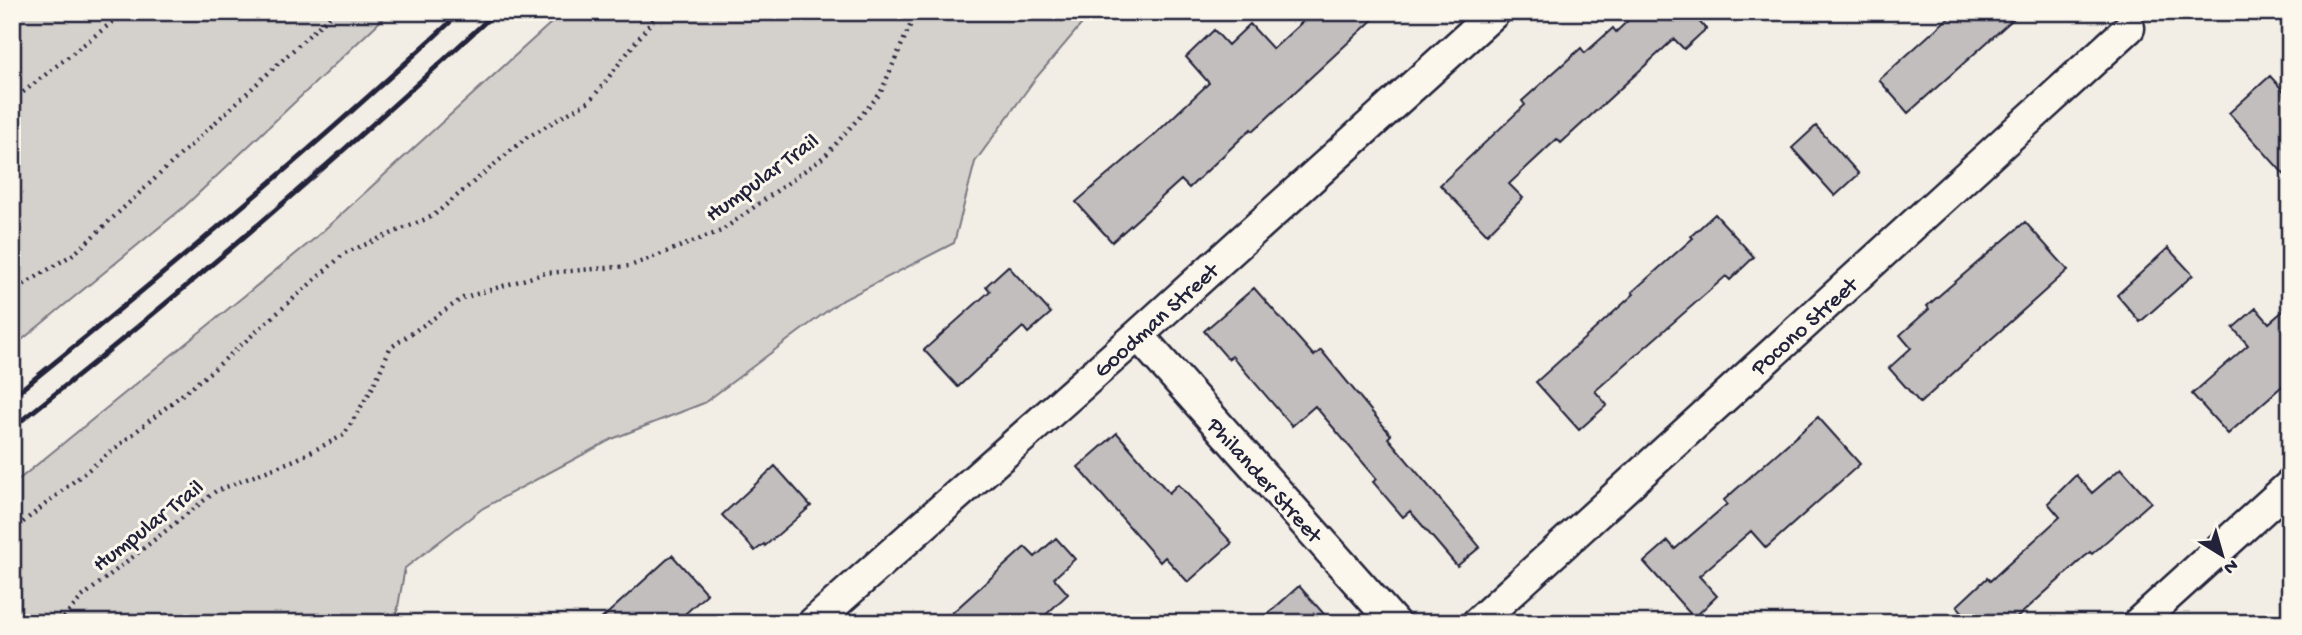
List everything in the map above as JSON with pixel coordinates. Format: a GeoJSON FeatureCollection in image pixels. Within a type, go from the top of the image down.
{"type":"FeatureCollection","features":[{"type":"Feature","properties":{"kind":"street","name":"Goodman Street"},"geometry":{"type":"LineString","coordinates":[[813,623],[1138,335],[1494,12]]}},
{"type":"Feature","properties":{"kind":"street","name":"Pocono Street"},"geometry":{"type":"LineString","coordinates":[[1477,623],[2129,28]]}},
{"type":"Feature","properties":{"kind":"street","name":"Philander Street"},"geometry":{"type":"LineString","coordinates":[[1138,335],[1394,623]]}},
{"type":"Feature","properties":{"kind":"street"},"geometry":{"type":"LineString","coordinates":[[2138,623],[2290,485]]}},
{"type":"Feature","properties":{"kind":"path"},"geometry":{"type":"LineString","coordinates":[[12,101],[125,12]]}},
{"type":"Feature","properties":{"kind":"path"},"geometry":{"type":"LineString","coordinates":[[12,292],[75,253],[334,12]]}},
{"type":"Feature","properties":{"kind":"path"},"geometry":{"type":"LineString","coordinates":[[12,531],[214,369],[345,253],[433,216],[526,138],[591,100],[659,12]]}},
{"type":"Feature","properties":{"kind":"path","name":"Humpular Trail"},"geometry":{"type":"LineString","coordinates":[[59,623],[82,597],[216,491],[297,459],[344,435],[374,385],[390,348],[463,298],[546,273],[631,266],[721,231],[825,156],[880,94],[916,12]]}},
{"type":"Feature","properties":{"kind":"shaded area"},"geometry":{"type":"Polygon","coordinates":[[[12,12],[390,12],[184,207],[12,348],[12,12]]]}},
{"type":"Feature","properties":{"kind":"shaded area"},"geometry":{"type":"Polygon","coordinates":[[[563,12],[1092,12],[1035,79],[975,162],[954,243],[839,302],[704,403],[612,439],[483,508],[405,568],[395,623],[12,623],[12,485],[314,239],[563,12]]]}},
{"type":"Feature","properties":{"kind":"building"},"geometry":{"type":"Polygon","coordinates":[[[1313,12],[1381,12],[1189,188],[1181,180],[1112,242],[1076,202],[1153,136],[1209,83],[1186,57],[1214,30],[1228,45],[1250,24],[1273,49],[1313,12]]]}},
{"type":"Feature","properties":{"kind":"building"},"geometry":{"type":"Polygon","coordinates":[[[1637,12],[1703,12],[1696,18],[1706,29],[1684,49],[1674,39],[1561,143],[1557,139],[1509,184],[1523,198],[1487,234],[1440,185],[1525,105],[1522,101],[1581,48],[1585,53],[1613,28],[1616,32],[1637,12]]]}},
{"type":"Feature","properties":{"kind":"building"},"geometry":{"type":"Polygon","coordinates":[[[1955,12],[2021,12],[1908,113],[1879,80],[1955,12]]]}},
{"type":"Feature","properties":{"kind":"building"},"geometry":{"type":"Polygon","coordinates":[[[2270,76],[2290,98],[2290,181],[2229,113],[2270,76]]]}},
{"type":"Feature","properties":{"kind":"building"},"geometry":{"type":"Polygon","coordinates":[[[1816,126],[1859,174],[1835,196],[1792,148],[1816,126]]]}},
{"type":"Feature","properties":{"kind":"building"},"geometry":{"type":"Polygon","coordinates":[[[1715,214],[1754,257],[1730,280],[1726,276],[1595,391],[1607,405],[1579,430],[1536,382],[1634,294],[1632,292],[1693,238],[1691,236],[1715,214]]]}},
{"type":"Feature","properties":{"kind":"building"},"geometry":{"type":"Polygon","coordinates":[[[2025,222],[2068,270],[1920,403],[1889,368],[1911,348],[1900,335],[1929,309],[1927,306],[2025,222]]]}},
{"type":"Feature","properties":{"kind":"building"},"geometry":{"type":"Polygon","coordinates":[[[2168,248],[2193,275],[2140,322],[2117,295],[2168,248]]]}},
{"type":"Feature","properties":{"kind":"building"},"geometry":{"type":"Polygon","coordinates":[[[1008,266],[1051,313],[1028,333],[1023,327],[958,387],[924,350],[990,291],[986,286],[1008,266]]]}},
{"type":"Feature","properties":{"kind":"building"},"geometry":{"type":"Polygon","coordinates":[[[1254,288],[1314,356],[1321,350],[1391,435],[1388,438],[1480,547],[1457,566],[1410,511],[1403,517],[1373,482],[1377,479],[1315,406],[1292,426],[1232,356],[1228,359],[1204,331],[1254,288]]]}},
{"type":"Feature","properties":{"kind":"building"},"geometry":{"type":"Polygon","coordinates":[[[2290,305],[2290,379],[2228,434],[2192,394],[2248,345],[2233,328],[2256,308],[2269,323],[2290,305]]]}},
{"type":"Feature","properties":{"kind":"building"},"geometry":{"type":"Polygon","coordinates":[[[1818,417],[1860,464],[1766,548],[1751,531],[1699,576],[1717,596],[1694,618],[1644,562],[1668,541],[1675,549],[1727,504],[1724,500],[1818,417]]]}},
{"type":"Feature","properties":{"kind":"building"},"geometry":{"type":"Polygon","coordinates":[[[1117,433],[1169,493],[1178,484],[1232,543],[1188,582],[1165,557],[1160,562],[1078,467],[1117,433]]]}},
{"type":"Feature","properties":{"kind":"building"},"geometry":{"type":"Polygon","coordinates":[[[775,466],[811,506],[765,546],[764,544],[755,551],[722,515],[775,466]]]}},
{"type":"Feature","properties":{"kind":"building"},"geometry":{"type":"Polygon","coordinates":[[[2121,468],[2151,502],[2011,623],[1972,623],[1957,606],[1987,578],[1990,581],[2060,517],[2048,503],[2076,475],[2092,493],[2121,468]]]}},
{"type":"Feature","properties":{"kind":"building"},"geometry":{"type":"Polygon","coordinates":[[[1056,538],[1075,559],[1054,578],[1068,594],[1037,623],[941,623],[1025,547],[1035,557],[1056,538]]]}},
{"type":"Feature","properties":{"kind":"building"},"geometry":{"type":"Polygon","coordinates":[[[672,555],[707,594],[675,623],[597,623],[672,555]]]}},
{"type":"Feature","properties":{"kind":"building"},"geometry":{"type":"Polygon","coordinates":[[[1299,586],[1332,623],[1258,623],[1299,586]]]}},
{"type":"Feature","properties":{"kind":"railway"},"geometry":{"type":"LineString","coordinates":[[12,397],[240,208],[461,12]]}},
{"type":"Feature","properties":{"kind":"railway"},"geometry":{"type":"LineString","coordinates":[[12,428],[258,225],[496,12]]}}]}
